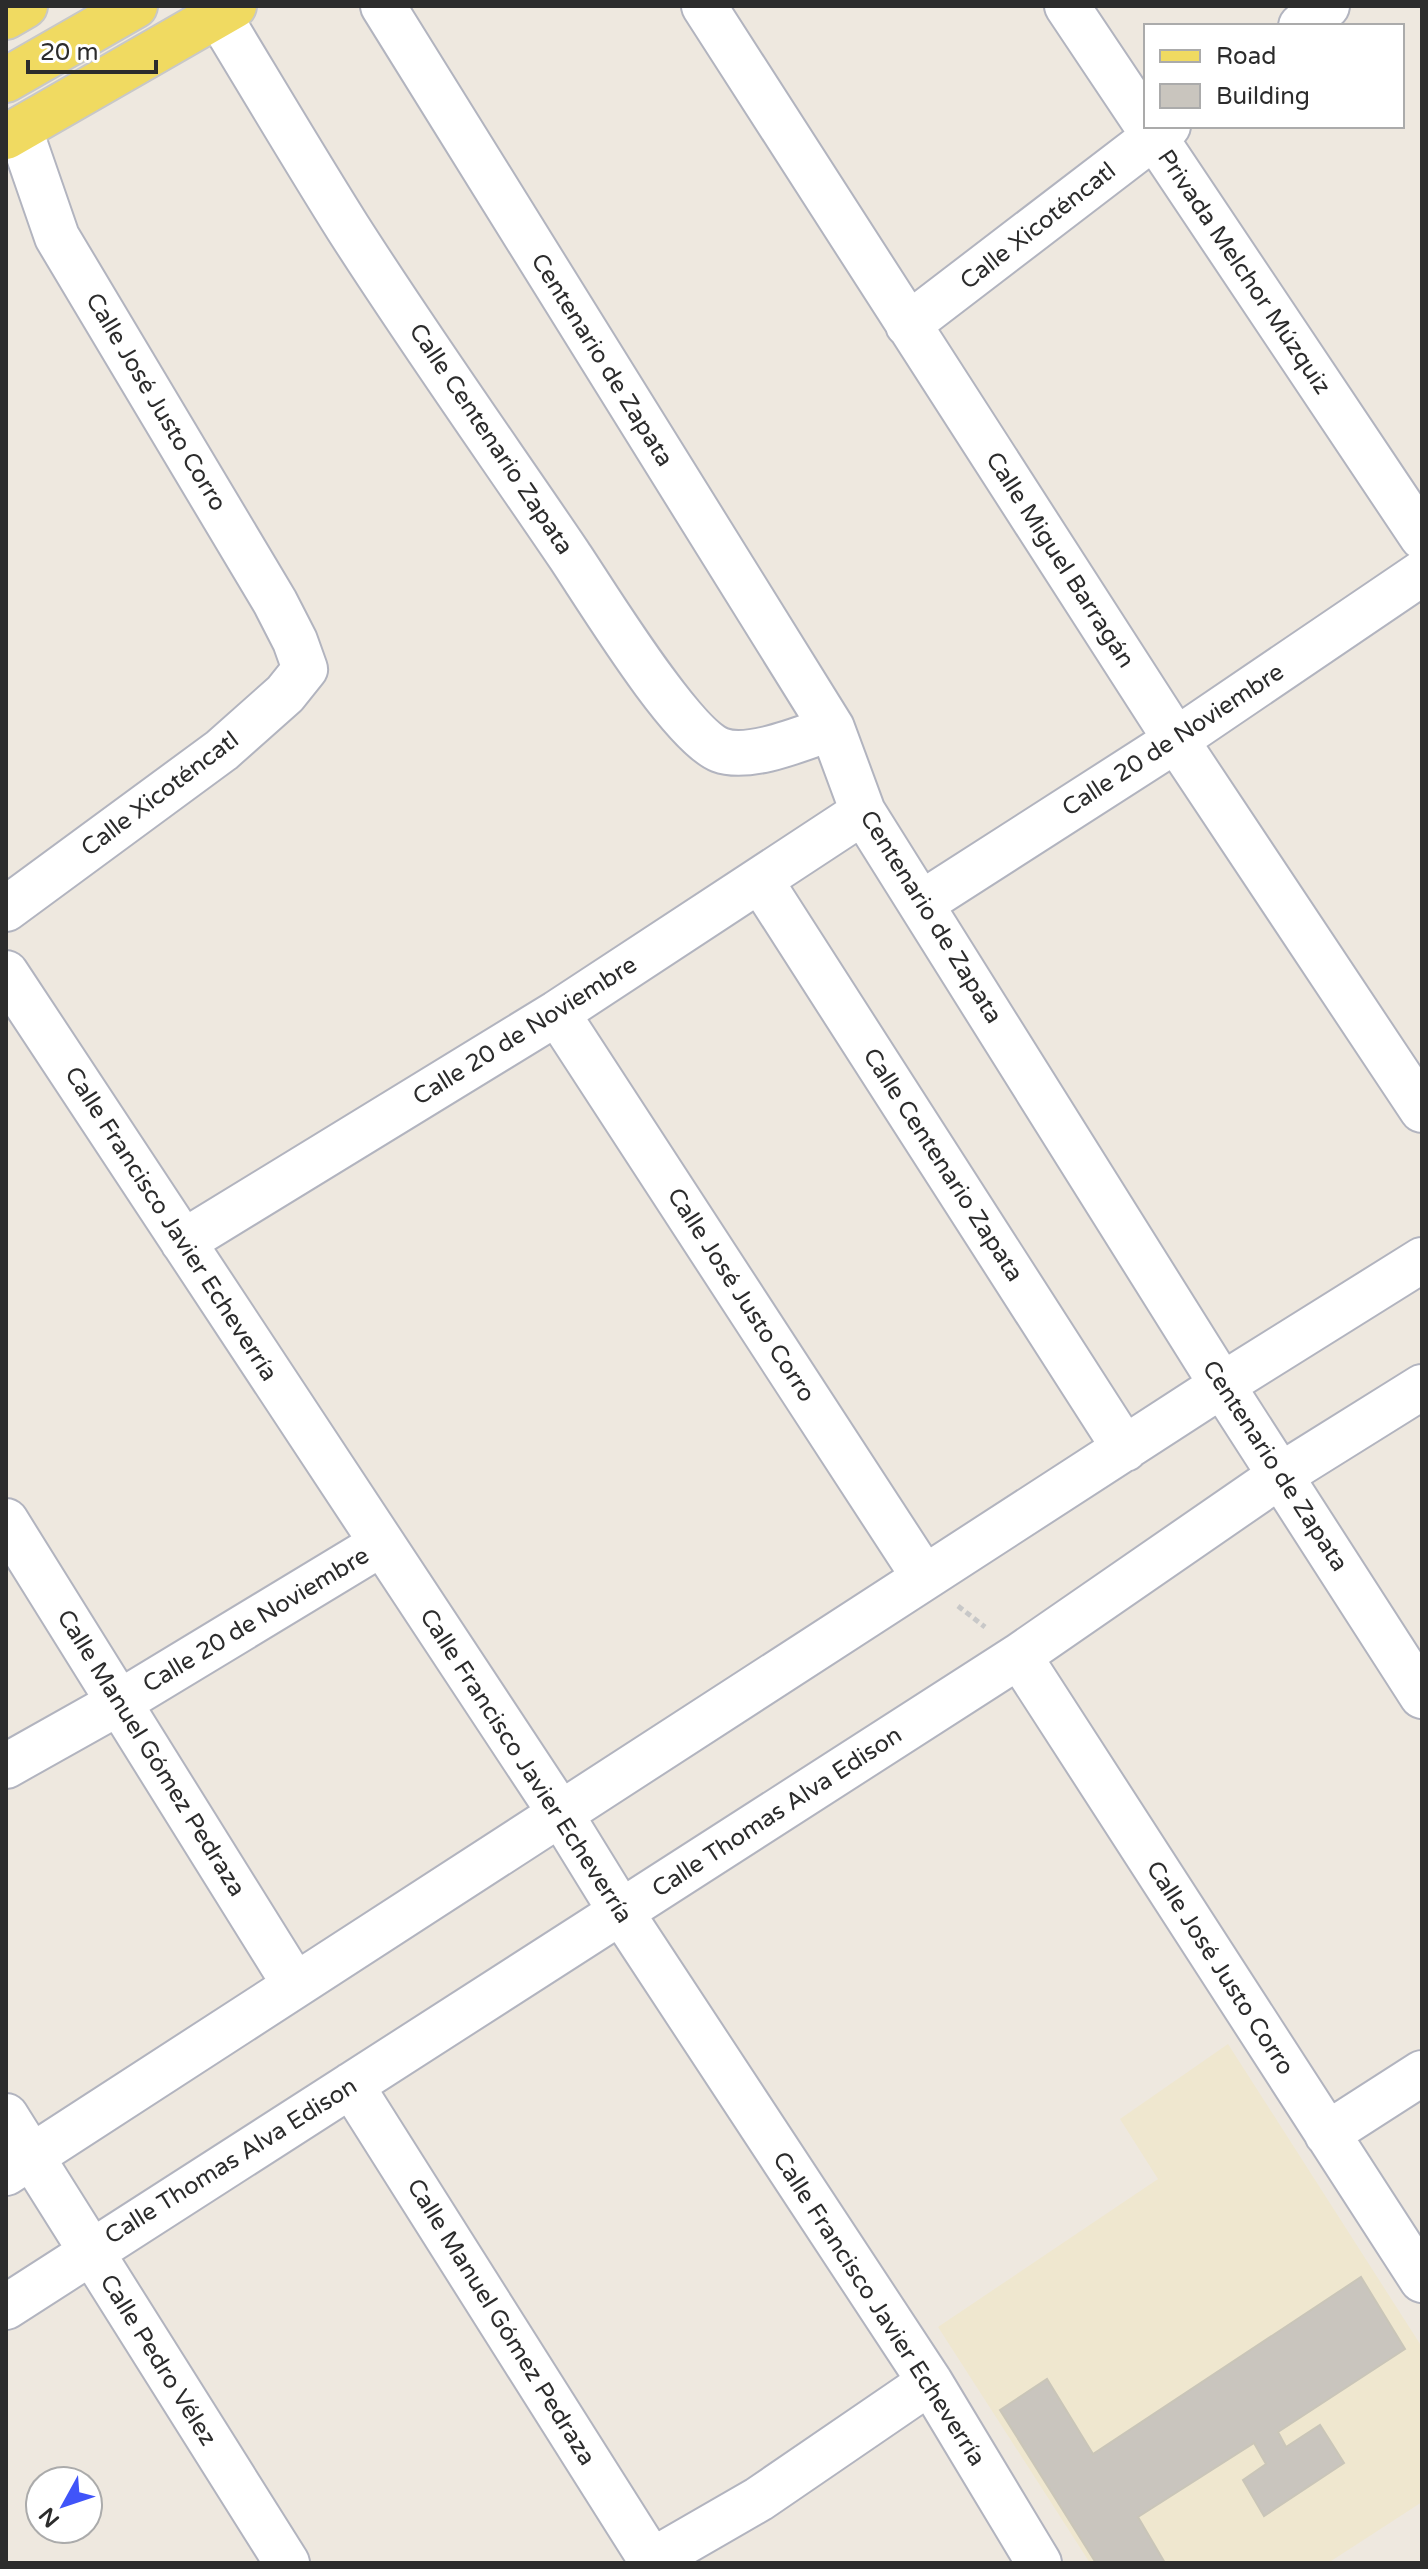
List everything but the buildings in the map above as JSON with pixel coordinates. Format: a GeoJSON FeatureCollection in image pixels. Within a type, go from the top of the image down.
{"type":"FeatureCollection","features":[{"type":"Feature","properties":{"kind":"main road"},"geometry":{"type":"LineString","coordinates":[[6,17],[25,6]]}},
{"type":"Feature","properties":{"kind":"main road"},"geometry":{"type":"LineString","coordinates":[[6,80],[135,6]]}},
{"type":"Feature","properties":{"kind":"main road"},"geometry":{"type":"LineString","coordinates":[[13,134],[226,11]]}},
{"type":"Feature","properties":{"kind":"street","name":"Centenario de Zapata"},"geometry":{"type":"LineString","coordinates":[[383,6],[832,728],[863,812],[1222,1385],[1422,1696]]}},
{"type":"Feature","properties":{"kind":"street","name":"Calle Miguel Barragán"},"geometry":{"type":"LineString","coordinates":[[704,6],[1176,740],[1422,1110]]}},
{"type":"Feature","properties":{"kind":"street","name":"Privada Melchor Múzquiz"},"geometry":{"type":"LineString","coordinates":[[1067,6],[1144,110]]}},
{"type":"Feature","properties":{"kind":"street"},"geometry":{"type":"LineString","coordinates":[[1304,24],[1327,6]]}},
{"type":"Feature","properties":{"kind":"street","name":"Calle Centenario Zapata"},"geometry":{"type":"LineString","coordinates":[[226,11],[349,229],[631,648],[690,726],[705,742],[722,751],[740,752],[789,742],[832,728]]}},
{"type":"Feature","properties":{"kind":"street","name":"Calle Xicoténcatl"},"geometry":{"type":"LineString","coordinates":[[908,325],[1160,132]]}},
{"type":"Feature","properties":{"kind":"street","name":"Privada Melchor Múzquiz"},"geometry":{"type":"LineString","coordinates":[[1160,132],[1422,537]]}},
{"type":"Feature","properties":{"kind":"street","name":"Calle José Justo Corro"},"geometry":{"type":"LineString","coordinates":[[13,134],[57,237],[275,602],[305,669]]}},
{"type":"Feature","properties":{"kind":"street","name":"Calle 20 de Noviembre"},"geometry":{"type":"LineString","coordinates":[[922,903],[1176,740],[1422,573]]}},
{"type":"Feature","properties":{"kind":"street","name":"Calle Xicoténcatl"},"geometry":{"type":"LineString","coordinates":[[6,909],[222,750],[285,694],[305,669]]}},
{"type":"Feature","properties":{"kind":"street","name":"Calle 20 de Noviembre"},"geometry":{"type":"LineString","coordinates":[[183,1242],[557,1013],[863,812]]}},
{"type":"Feature","properties":{"kind":"street","name":"Calle Centenario Zapata"},"geometry":{"type":"LineString","coordinates":[[760,880],[1125,1449]]}},
{"type":"Feature","properties":{"kind":"street","name":"Calle Francisco Javier Echeverría"},"geometry":{"type":"LineString","coordinates":[[6,973],[560,1813],[621,1912],[930,2382],[1039,2563]]}},
{"type":"Feature","properties":{"kind":"street","name":"Calle José Justo Corro"},"geometry":{"type":"LineString","coordinates":[[557,1013],[924,1577]]}},
{"type":"Feature","properties":{"kind":"street"},"geometry":{"type":"LineString","coordinates":[[19,2164],[924,1577],[1422,1260]]}},
{"type":"Feature","properties":{"kind":"street","name":"Calle Thomas Alva Edison"},"geometry":{"type":"LineString","coordinates":[[6,2307],[1019,1656],[1281,1475],[1422,1387]]}},
{"type":"Feature","properties":{"kind":"street","name":"Calle Manuel Gómez Pedraza"},"geometry":{"type":"LineString","coordinates":[[6,1521],[295,1985]]}},
{"type":"Feature","properties":{"kind":"street","name":"Calle 20 de Noviembre"},"geometry":{"type":"LineString","coordinates":[[6,1766],[120,1702],[381,1544]]}},
{"type":"Feature","properties":{"kind":"street","name":"Calle José Justo Corro"},"geometry":{"type":"LineString","coordinates":[[1019,1656],[1422,2280]]}},
{"type":"Feature","properties":{"kind":"street"},"geometry":{"type":"LineString","coordinates":[[1327,2134],[1422,2073]]}},
{"type":"Feature","properties":{"kind":"street","name":"Calle Manuel Gómez Pedraza"},"geometry":{"type":"LineString","coordinates":[[351,2085],[649,2562]]}},
{"type":"Feature","properties":{"kind":"street","name":"Calle Pedro Vélez"},"geometry":{"type":"LineString","coordinates":[[6,2116],[19,2164],[89,2251],[287,2563]]}},
{"type":"Feature","properties":{"kind":"street"},"geometry":{"type":"LineString","coordinates":[[649,2562],[759,2499],[930,2382]]}},
{"type":"Feature","properties":{"kind":"path"},"geometry":{"type":"LineString","coordinates":[[924,1577],[1019,1656]]}},
{"type":"Feature","properties":{"kind":"shaded area"},"geometry":{"type":"Polygon","coordinates":[[[1228,2044],[1422,2347],[1422,2502],[1328,2563],[1090,2563],[938,2327],[1158,2179],[1120,2119],[1228,2044]]]}}]}
